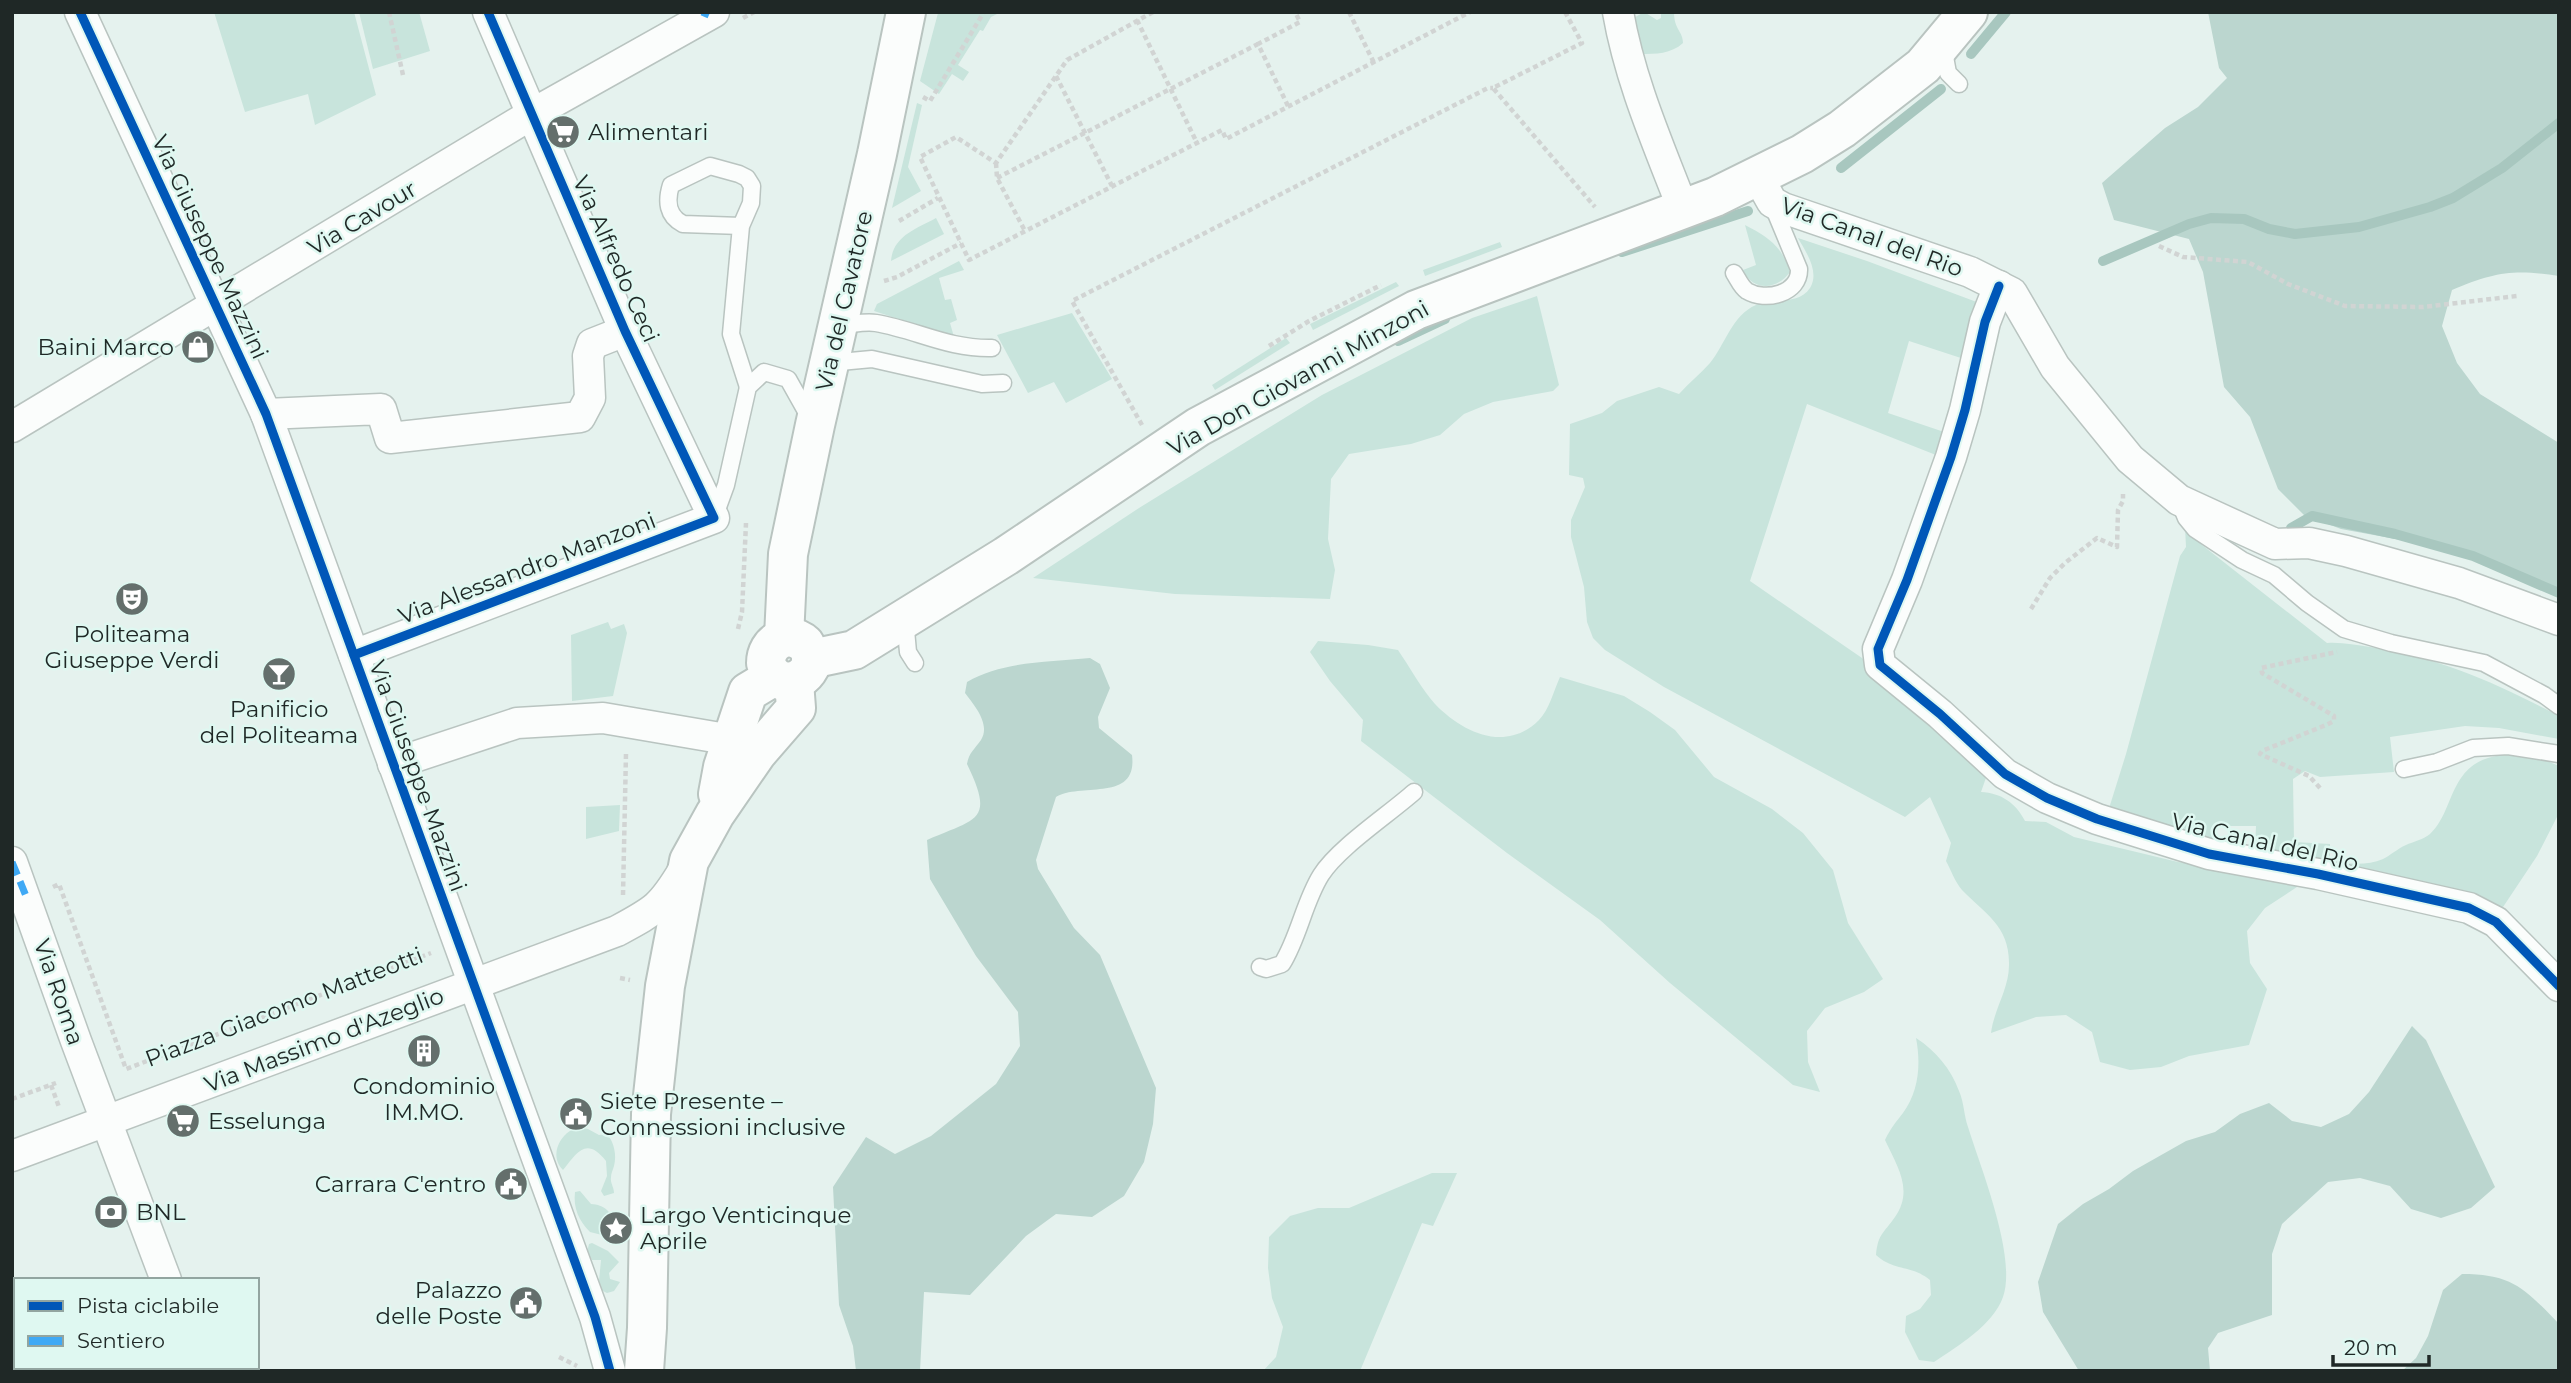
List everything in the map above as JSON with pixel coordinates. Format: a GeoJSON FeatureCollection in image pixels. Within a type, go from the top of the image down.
{"type":"FeatureCollection","features":[{"type":"Feature","properties":{"kind":"main road","name":"Via del Cavatore"},"geometry":{"type":"LineString","coordinates":[[794,660],[786,590],[788,554],[906,12]]}},
{"type":"Feature","properties":{"kind":"main road","name":"Via Don Giovanni Minzoni"},"geometry":{"type":"LineString","coordinates":[[715,814],[723,767],[748,692],[794,660],[854,650],[1006,556],[1198,427],[1416,310],[1683,209],[1771,196],[1802,154],[1842,129],[1923,65],[1968,12]]}},
{"type":"Feature","properties":{"kind":"main road","name":"Via Don Giovanni Minzoni"},"geometry":{"type":"LineString","coordinates":[[643,1371],[647,1328],[651,1114],[665,986],[688,861],[715,814],[757,753],[796,709],[794,660]]}},
{"type":"Feature","properties":{"kind":"street","name":"Via Giuseppe Mazzini"},"geometry":{"type":"LineString","coordinates":[[80,12],[266,414],[595,1317],[610,1371]]}},
{"type":"Feature","properties":{"kind":"street","name":"Via Alfredo Ceci"},"geometry":{"type":"LineString","coordinates":[[488,12],[625,331],[715,517]]}},
{"type":"Feature","properties":{"kind":"street"},"geometry":{"type":"LineString","coordinates":[[1618,12],[1625,51],[1637,89],[1683,209]]}},
{"type":"Feature","properties":{"kind":"street","name":"Via Cavour"},"geometry":{"type":"LineString","coordinates":[[12,427],[533,114],[709,13]]}},
{"type":"Feature","properties":{"kind":"street","name":"Via Canal del Rio"},"geometry":{"type":"LineString","coordinates":[[1771,196],[1970,272],[2012,293],[2055,368],[2130,458],[2179,500],[2275,544],[2309,543],[2346,551],[2459,583],[2559,620]]}},
{"type":"Feature","properties":{"kind":"street","name":"Via Canal del Rio"},"geometry":{"type":"LineString","coordinates":[[1999,286],[1985,322],[1951,457],[1907,580],[1878,649],[1880,665],[2006,774],[2047,798],[2097,820],[2209,854],[2318,874],[2469,908],[2496,922],[2559,986]]}},
{"type":"Feature","properties":{"kind":"street"},"geometry":{"type":"LineString","coordinates":[[266,414],[381,409],[390,438],[580,418],[590,398],[588,356],[592,344],[625,331]]}},
{"type":"Feature","properties":{"kind":"street","name":"Via Alessandro Manzoni"},"geometry":{"type":"LineString","coordinates":[[354,655],[715,517]]}},
{"type":"Feature","properties":{"kind":"street"},"geometry":{"type":"LineString","coordinates":[[393,764],[517,723],[603,718],[732,740]]}},
{"type":"Feature","properties":{"kind":"street","name":"Via Massimo d'Azeglio"},"geometry":{"type":"LineString","coordinates":[[12,1156],[111,1109],[473,984],[617,931],[650,913],[668,896],[688,861]]}},
{"type":"Feature","properties":{"kind":"street","name":"Via Roma"},"geometry":{"type":"LineString","coordinates":[[12,862],[76,1041],[111,1109],[119,1152],[165,1278]]}},
{"type":"Feature","properties":{"kind":"lane"},"geometry":{"type":"LineString","coordinates":[[1942,43],[1948,73],[1959,84]]}},
{"type":"Feature","properties":{"kind":"lane"},"geometry":{"type":"LineString","coordinates":[[715,517],[726,485],[748,387],[731,334],[741,226],[751,203],[752,186],[747,178],[710,166],[671,185],[668,194],[670,213],[676,220],[683,224],[741,226]]}},
{"type":"Feature","properties":{"kind":"lane"},"geometry":{"type":"LineString","coordinates":[[1734,273],[1744,289],[1753,294],[1774,295],[1795,286],[1799,269],[1771,196]]}},
{"type":"Feature","properties":{"kind":"lane"},"geometry":{"type":"LineString","coordinates":[[842,308],[874,323],[951,345],[970,349],[992,348]]}},
{"type":"Feature","properties":{"kind":"lane"},"geometry":{"type":"LineString","coordinates":[[829,363],[872,359],[982,384],[1003,383]]}},
{"type":"Feature","properties":{"kind":"lane"},"geometry":{"type":"LineString","coordinates":[[748,387],[764,372],[788,379],[815,425]]}},
{"type":"Feature","properties":{"kind":"lane"},"geometry":{"type":"LineString","coordinates":[[2179,500],[2186,518],[2195,530],[2242,560],[2274,575],[2307,604],[2344,629],[2391,643],[2484,663],[2559,706]]}},
{"type":"Feature","properties":{"kind":"lane"},"geometry":{"type":"LineString","coordinates":[[905,618],[908,652],[915,663]]}},
{"type":"Feature","properties":{"kind":"lane"},"geometry":{"type":"LineString","coordinates":[[2404,769],[2437,762],[2473,748],[2508,746],[2559,754]]}},
{"type":"Feature","properties":{"kind":"lane"},"geometry":{"type":"LineString","coordinates":[[1260,967],[1266,969],[1282,964],[1292,949],[1320,876],[1335,858],[1414,792]]}},
{"type":"Feature","properties":{"kind":"path"},"geometry":{"type":"LineString","coordinates":[[389,12],[403,75]]}},
{"type":"Feature","properties":{"kind":"path"},"geometry":{"type":"LineString","coordinates":[[890,90],[916,93],[930,101],[984,12]]}},
{"type":"Feature","properties":{"kind":"path"},"geometry":{"type":"LineString","coordinates":[[1025,231],[997,178],[996,163],[1067,60],[1153,12]]}},
{"type":"Feature","properties":{"kind":"path"},"geometry":{"type":"LineString","coordinates":[[997,178],[1300,22],[1295,12]]}},
{"type":"Feature","properties":{"kind":"path"},"geometry":{"type":"LineString","coordinates":[[1349,12],[1374,63]]}},
{"type":"Feature","properties":{"kind":"path"},"geometry":{"type":"LineString","coordinates":[[996,163],[956,137],[920,157],[969,260],[1222,130],[1226,139],[1470,12]]}},
{"type":"Feature","properties":{"kind":"path"},"geometry":{"type":"LineString","coordinates":[[1143,427],[1072,301],[1488,88],[1493,88],[1582,43],[1565,12]]}},
{"type":"Feature","properties":{"kind":"path"},"geometry":{"type":"LineString","coordinates":[[1137,20],[1197,143]]}},
{"type":"Feature","properties":{"kind":"path"},"geometry":{"type":"LineString","coordinates":[[1258,44],[1288,106]]}},
{"type":"Feature","properties":{"kind":"path"},"geometry":{"type":"LineString","coordinates":[[1056,76],[1112,186]]}},
{"type":"Feature","properties":{"kind":"path"},"geometry":{"type":"LineString","coordinates":[[1493,88],[1596,208]]}},
{"type":"Feature","properties":{"kind":"path"},"geometry":{"type":"LineString","coordinates":[[928,204],[938,198]]}},
{"type":"Feature","properties":{"kind":"path"},"geometry":{"type":"LineString","coordinates":[[842,308],[961,243]]}},
{"type":"Feature","properties":{"kind":"path"},"geometry":{"type":"LineString","coordinates":[[2159,246],[2183,257],[2248,262],[2288,284],[2345,306],[2423,307],[2517,296]]}},
{"type":"Feature","properties":{"kind":"path"},"geometry":{"type":"LineString","coordinates":[[2031,609],[2050,579],[2065,563],[2097,538],[2117,547],[2118,510],[2123,501],[2130,458]]}},
{"type":"Feature","properties":{"kind":"path"},"geometry":{"type":"LineString","coordinates":[[736,639],[742,612],[746,517]]}},
{"type":"Feature","properties":{"kind":"path"},"geometry":{"type":"LineString","coordinates":[[2320,788],[2309,776],[2260,754],[2334,721],[2334,716],[2262,673],[2260,668],[2335,653],[2340,649]]}},
{"type":"Feature","properties":{"kind":"path"},"geometry":{"type":"LineString","coordinates":[[622,906],[627,722]]}},
{"type":"Feature","properties":{"kind":"path"},"geometry":{"type":"LineString","coordinates":[[12,1099],[56,1083]]}},
{"type":"Feature","properties":{"kind":"path"},"geometry":{"type":"LineString","coordinates":[[559,1357],[583,1369],[581,1371]]}},
{"type":"Feature","properties":{"kind":"green space"},"geometry":{"type":"Polygon","coordinates":[[[214,12],[354,12],[376,95],[315,125],[308,94],[245,112],[214,12]]]}},
{"type":"Feature","properties":{"kind":"green space"},"geometry":{"type":"Polygon","coordinates":[[[359,12],[419,12],[430,51],[373,69],[359,12]]]}},
{"type":"Feature","properties":{"kind":"green space"},"geometry":{"type":"Polygon","coordinates":[[[1001,12],[991,17],[983,31],[980,30],[958,65],[969,72],[963,81],[952,74],[939,94],[920,81],[938,13],[1001,12]]]}},
{"type":"Feature","properties":{"kind":"green space"},"geometry":{"type":"Polygon","coordinates":[[[1644,12],[1657,20],[1661,18],[1661,12],[1674,12],[1675,23],[1683,43],[1668,51],[1640,54],[1632,19],[1644,12]]]}},
{"type":"Feature","properties":{"kind":"green space"},"geometry":{"type":"Polygon","coordinates":[[[2208,12],[2559,12],[2559,276],[2504,274],[2480,279],[2452,290],[2442,326],[2457,363],[2480,394],[2559,443],[2559,596],[2456,550],[2341,529],[2304,515],[2278,489],[2250,417],[2224,387],[2203,272],[2189,239],[2114,220],[2102,183],[2165,128],[2198,107],[2227,78],[2219,68],[2208,12]]]}},
{"type":"Feature","properties":{"kind":"green space"},"geometry":{"type":"Polygon","coordinates":[[[917,103],[922,105],[908,167],[921,191],[892,208],[917,103]]]}},
{"type":"Feature","properties":{"kind":"green space"},"geometry":{"type":"Polygon","coordinates":[[[936,218],[944,234],[891,261],[901,239],[936,218]]]}},
{"type":"Feature","properties":{"kind":"green space"},"geometry":{"type":"Polygon","coordinates":[[[1745,225],[1767,238],[1783,255],[1790,272],[1785,278],[1765,286],[1747,277],[1743,270],[1756,265],[1745,225]]]}},
{"type":"Feature","properties":{"kind":"green space"},"geometry":{"type":"Polygon","coordinates":[[[1798,238],[1982,304],[1967,360],[1909,341],[1888,413],[1950,434],[1941,457],[1807,404],[1750,581],[1862,658],[1892,691],[1988,772],[1981,792],[1995,794],[2007,800],[2025,821],[2046,822],[2074,837],[2178,862],[2286,874],[2300,885],[2265,908],[2247,931],[2250,963],[2267,989],[2249,1045],[2189,1056],[2161,1067],[2130,1070],[2100,1062],[2092,1032],[2066,1015],[2036,1017],[1991,1033],[2008,974],[2005,940],[2001,930],[1955,880],[1946,861],[1951,843],[1930,797],[1905,817],[1664,687],[1605,650],[1593,638],[1587,622],[1584,587],[1571,537],[1571,520],[1585,487],[1583,478],[1569,475],[1570,424],[1602,413],[1617,401],[1659,387],[1679,394],[1710,363],[1735,323],[1748,310],[1763,303],[1792,299],[1805,294],[1813,282],[1813,269],[1798,238]]]}},
{"type":"Feature","properties":{"kind":"green space"},"geometry":{"type":"Polygon","coordinates":[[[1500,242],[1502,247],[1425,276],[1423,270],[1500,242]]]}},
{"type":"Feature","properties":{"kind":"green space"},"geometry":{"type":"Polygon","coordinates":[[[959,261],[964,270],[939,278],[945,300],[951,299],[957,320],[950,323],[954,337],[874,311],[877,304],[959,261]]]}},
{"type":"Feature","properties":{"kind":"green space"},"geometry":{"type":"Polygon","coordinates":[[[1396,282],[1399,286],[1313,330],[1310,324],[1396,282]]]}},
{"type":"Feature","properties":{"kind":"green space"},"geometry":{"type":"Polygon","coordinates":[[[1537,296],[1559,385],[1553,391],[1493,402],[1464,414],[1440,435],[1411,444],[1349,454],[1331,479],[1328,539],[1335,570],[1330,599],[1175,594],[1033,578],[1139,508],[1322,395],[1472,318],[1537,296]]]}},
{"type":"Feature","properties":{"kind":"green space"},"geometry":{"type":"Polygon","coordinates":[[[1072,313],[1112,379],[1066,403],[1054,382],[1028,393],[997,335],[1072,313]]]}},
{"type":"Feature","properties":{"kind":"green space"},"geometry":{"type":"Polygon","coordinates":[[[1286,338],[1290,343],[1215,390],[1212,385],[1286,338]]]}},
{"type":"Feature","properties":{"kind":"green space"},"geometry":{"type":"Polygon","coordinates":[[[2185,527],[2202,545],[2327,643],[2395,652],[2444,665],[2491,683],[2559,716],[2559,739],[2499,728],[2465,726],[2390,737],[2394,772],[2320,777],[2305,771],[2293,779],[2294,842],[2330,844],[2330,861],[2364,864],[2383,859],[2430,834],[2440,821],[2461,778],[2481,761],[2493,756],[2520,755],[2559,766],[2559,813],[2537,856],[2497,916],[2255,850],[2256,826],[2218,826],[2214,848],[2106,818],[2180,556],[2186,547],[2185,527]]]}},
{"type":"Feature","properties":{"kind":"green space"},"geometry":{"type":"Polygon","coordinates":[[[608,622],[611,629],[624,624],[627,633],[613,696],[572,701],[571,635],[608,622]]]}},
{"type":"Feature","properties":{"kind":"green space"},"geometry":{"type":"Polygon","coordinates":[[[1318,641],[1398,650],[1435,704],[1458,723],[1485,735],[1513,736],[1539,720],[1560,677],[1624,696],[1675,730],[1714,777],[1772,809],[1803,833],[1833,870],[1848,923],[1883,979],[1864,992],[1825,1008],[1807,1031],[1808,1062],[1820,1092],[1793,1085],[1670,983],[1600,920],[1507,853],[1361,741],[1363,720],[1310,652],[1318,641]]]}},
{"type":"Feature","properties":{"kind":"green space"},"geometry":{"type":"Polygon","coordinates":[[[1090,658],[1100,664],[1110,688],[1098,717],[1099,728],[1132,755],[1131,770],[1126,780],[1117,785],[1056,797],[1036,860],[1038,869],[1074,928],[1100,955],[1156,1088],[1153,1124],[1144,1162],[1124,1196],[1092,1217],[1056,1214],[1026,1236],[970,1295],[924,1292],[920,1371],[856,1371],[853,1346],[839,1305],[833,1187],[866,1137],[895,1154],[931,1136],[996,1084],[1020,1046],[1018,1012],[976,956],[930,879],[927,840],[969,822],[980,808],[980,797],[967,764],[984,734],[984,728],[980,715],[965,693],[967,682],[1011,666],[1090,658]]]}},
{"type":"Feature","properties":{"kind":"green space"},"geometry":{"type":"Polygon","coordinates":[[[620,805],[619,831],[586,839],[586,807],[620,805]]]}},
{"type":"Feature","properties":{"kind":"green space"},"geometry":{"type":"Polygon","coordinates":[[[2412,1026],[2426,1040],[2495,1187],[2471,1208],[2441,1218],[2411,1209],[2390,1186],[2360,1178],[2328,1182],[2282,1224],[2272,1254],[2272,1315],[2218,1333],[2208,1348],[2210,1371],[2079,1371],[2043,1312],[2038,1282],[2058,1224],[2133,1171],[2186,1141],[2215,1132],[2240,1114],[2269,1103],[2292,1121],[2321,1127],[2349,1114],[2369,1092],[2412,1026]]]}},
{"type":"Feature","properties":{"kind":"green space"},"geometry":{"type":"Polygon","coordinates":[[[1916,1038],[1942,1061],[1959,1091],[1996,1213],[2005,1259],[2006,1280],[1998,1307],[1974,1334],[1934,1362],[1919,1360],[1905,1332],[1906,1316],[1920,1309],[1931,1295],[1930,1280],[1916,1272],[1890,1264],[1876,1255],[1880,1238],[1901,1207],[1903,1197],[1902,1178],[1885,1140],[1912,1096],[1918,1067],[1916,1038]]]}},
{"type":"Feature","properties":{"kind":"green space"},"geometry":{"type":"Polygon","coordinates":[[[579,1127],[599,1135],[607,1134],[611,1141],[615,1153],[611,1174],[614,1193],[604,1196],[601,1191],[607,1176],[606,1161],[593,1149],[587,1148],[577,1153],[563,1170],[559,1164],[557,1151],[562,1138],[579,1127]]]}},
{"type":"Feature","properties":{"kind":"green space"},"geometry":{"type":"Polygon","coordinates":[[[1432,1173],[1457,1173],[1433,1226],[1422,1223],[1360,1371],[1263,1371],[1276,1357],[1283,1327],[1272,1298],[1268,1268],[1269,1237],[1290,1216],[1318,1208],[1349,1208],[1432,1173]]]}},
{"type":"Feature","properties":{"kind":"green space"},"geometry":{"type":"Polygon","coordinates":[[[580,1191],[591,1204],[604,1207],[611,1216],[612,1225],[602,1235],[590,1232],[580,1219],[576,1209],[575,1192],[580,1191]]]}},
{"type":"Feature","properties":{"kind":"green space"},"geometry":{"type":"Polygon","coordinates":[[[589,1244],[608,1251],[619,1262],[609,1273],[610,1279],[620,1282],[614,1291],[607,1293],[601,1290],[601,1260],[592,1260],[587,1252],[589,1244]]]}},
{"type":"Feature","properties":{"kind":"green space"},"geometry":{"type":"Polygon","coordinates":[[[2462,1274],[2494,1277],[2517,1286],[2559,1324],[2559,1371],[2402,1371],[2416,1358],[2428,1336],[2443,1290],[2462,1274]]]}},
{"type":"Feature","properties":{"kind":"waterway"},"geometry":{"type":"LineString","coordinates":[[1971,54],[2006,12]]}},
{"type":"Feature","properties":{"kind":"waterway"},"geometry":{"type":"LineString","coordinates":[[1841,168],[1941,89]]}},
{"type":"Feature","properties":{"kind":"waterway"},"geometry":{"type":"LineString","coordinates":[[2103,261],[2189,224],[2211,218],[2244,219],[2269,229],[2295,234],[2359,227],[2430,207],[2453,198],[2502,168],[2559,123]]}},
{"type":"Feature","properties":{"kind":"waterway"},"geometry":{"type":"LineString","coordinates":[[1622,252],[1748,211]]}},
{"type":"Feature","properties":{"kind":"waterway"},"geometry":{"type":"LineString","coordinates":[[1398,341],[1445,319]]}},
{"type":"Feature","properties":{"kind":"waterway"},"geometry":{"type":"LineString","coordinates":[[2291,528],[2312,516],[2395,534],[2473,556],[2559,593]]}},
{"type":"Feature","properties":{"kind":"marked path"},"geometry":{"type":"LineString","coordinates":[[702,12],[709,15]]}},
{"type":"Feature","properties":{"kind":"marked path"},"geometry":{"type":"LineString","coordinates":[[12,862],[26,896]]}},
{"type":"Feature","properties":{"kind":"cycle path"},"geometry":{"type":"LineString","coordinates":[[80,12],[266,414],[595,1317],[610,1371]]}},
{"type":"Feature","properties":{"kind":"cycle path"},"geometry":{"type":"LineString","coordinates":[[354,655],[714,518],[625,331],[488,12]]}},
{"type":"Feature","properties":{"kind":"cycle path"},"geometry":{"type":"LineString","coordinates":[[1999,286],[1985,322],[1951,457],[1907,580],[1878,649],[1880,665],[1940,714],[2005,774],[2047,798],[2097,819],[2209,854],[2318,874],[2469,908],[2496,922],[2559,986]]}},
{"type":"Feature","properties":{"kind":"place","name":"Alimentari"},"geometry":{"type":"Point","coordinates":[563,132]}},
{"type":"Feature","properties":{"kind":"place","name":"Baini Marco"},"geometry":{"type":"Point","coordinates":[198,347]}},
{"type":"Feature","properties":{"kind":"place","name":"Politeama Giuseppe Verdi"},"geometry":{"type":"Point","coordinates":[132,599]}},
{"type":"Feature","properties":{"kind":"place","name":"Panificio del Politeama"},"geometry":{"type":"Point","coordinates":[279,674]}},
{"type":"Feature","properties":{"kind":"place","name":"Condominio IM.MO."},"geometry":{"type":"Point","coordinates":[424,1051]}},
{"type":"Feature","properties":{"kind":"place","name":"Siete Presente – Connessioni inclusive"},"geometry":{"type":"Point","coordinates":[576,1114]}},
{"type":"Feature","properties":{"kind":"place","name":"Esselunga"},"geometry":{"type":"Point","coordinates":[183,1121]}},
{"type":"Feature","properties":{"kind":"place","name":"Carrara C'entro"},"geometry":{"type":"Point","coordinates":[511,1184]}},
{"type":"Feature","properties":{"kind":"place","name":"BNL"},"geometry":{"type":"Point","coordinates":[111,1212]}},
{"type":"Feature","properties":{"kind":"place","name":"Largo Venticinque Aprile"},"geometry":{"type":"Point","coordinates":[616,1228]}},
{"type":"Feature","properties":{"kind":"place","name":"Palazzo delle Poste"},"geometry":{"type":"Point","coordinates":[526,1303]}}]}
